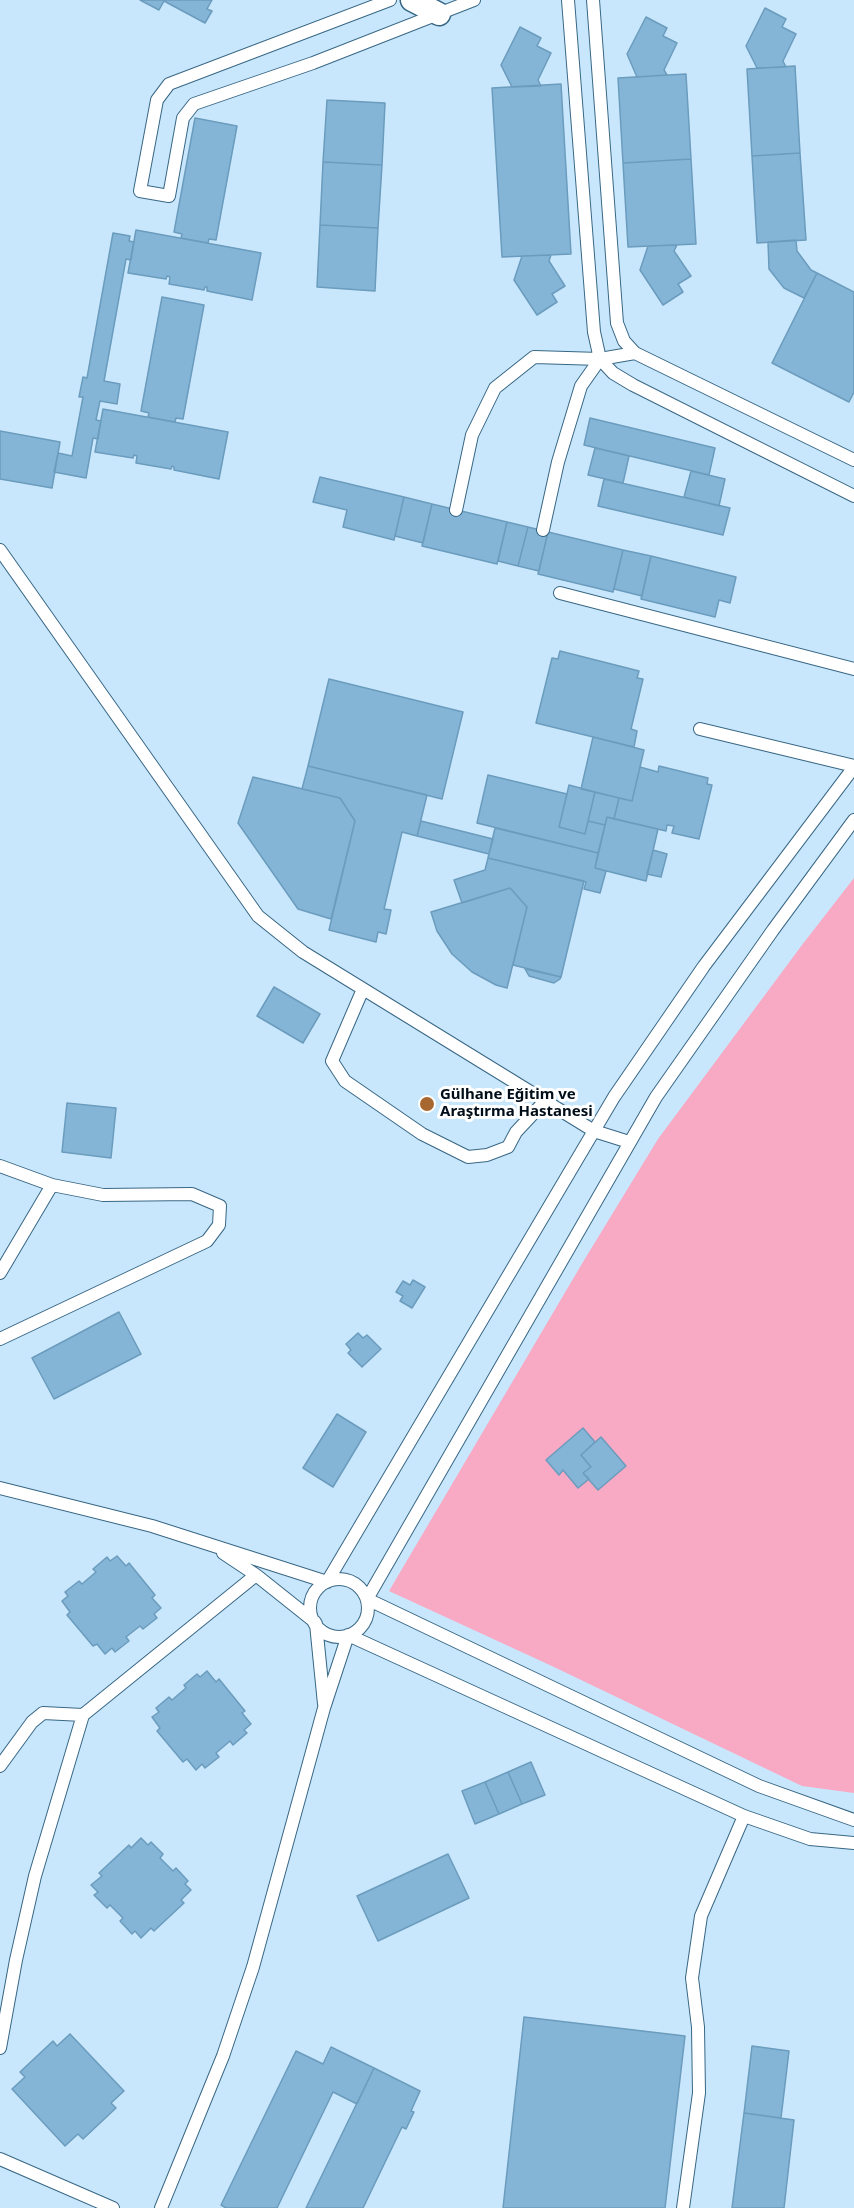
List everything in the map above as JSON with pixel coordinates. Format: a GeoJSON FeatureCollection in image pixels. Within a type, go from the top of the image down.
{"type":"FeatureCollection","features":[{"type":"Feature","properties":{"kind":"street"},"geometry":{"type":"LineString","coordinates":[[412,0],[439,14]]}},
{"type":"Feature","properties":{"kind":"lane"},"geometry":{"type":"LineString","coordinates":[[390,0],[169,84],[158,100],[140,191],[169,196],[183,118],[194,104],[313,63],[474,0]]}},
{"type":"Feature","properties":{"kind":"lane"},"geometry":{"type":"LineString","coordinates":[[568,0],[594,332],[600,359],[613,373],[633,385],[854,496]]}},
{"type":"Feature","properties":{"kind":"lane"},"geometry":{"type":"LineString","coordinates":[[594,0],[617,323],[624,341],[635,353],[854,460]]}},
{"type":"Feature","properties":{"kind":"lane"},"geometry":{"type":"LineString","coordinates":[[456,510],[471,435],[495,388],[534,357],[600,359],[635,353]]}},
{"type":"Feature","properties":{"kind":"lane"},"geometry":{"type":"LineString","coordinates":[[543,530],[558,462],[581,386],[600,359]]}},
{"type":"Feature","properties":{"kind":"lane"},"geometry":{"type":"LineString","coordinates":[[0,550],[258,916],[303,952],[594,1131],[629,1142]]}},
{"type":"Feature","properties":{"kind":"lane"},"geometry":{"type":"LineString","coordinates":[[560,593],[854,669]]}},
{"type":"Feature","properties":{"kind":"lane"},"geometry":{"type":"LineString","coordinates":[[327,1582],[594,1131],[704,966],[854,767],[700,729]]}},
{"type":"Feature","properties":{"kind":"lane"},"geometry":{"type":"LineString","coordinates":[[161,2208],[223,2056],[253,1967],[324,1708],[348,1635],[356,1631],[367,1617],[367,1599],[656,1097],[773,930],[854,820]]}},
{"type":"Feature","properties":{"kind":"lane"},"geometry":{"type":"LineString","coordinates":[[363,989],[332,1062],[345,1081],[422,1134],[468,1157],[487,1155],[508,1147],[516,1132],[545,1101]]}},
{"type":"Feature","properties":{"kind":"lane"},"geometry":{"type":"LineString","coordinates":[[0,1166],[52,1185],[103,1195],[192,1194],[220,1206],[219,1225],[207,1241],[0,1340]]}},
{"type":"Feature","properties":{"kind":"lane"},"geometry":{"type":"LineString","coordinates":[[0,1274],[52,1185]]}},
{"type":"Feature","properties":{"kind":"lane"},"geometry":{"type":"LineString","coordinates":[[0,1488],[152,1526],[327,1582]]}},
{"type":"Feature","properties":{"kind":"lane"},"geometry":{"type":"LineString","coordinates":[[210,1544],[256,1575],[330,1635],[348,1635],[744,1816],[810,1839],[854,1843]]}},
{"type":"Feature","properties":{"kind":"lane"},"geometry":{"type":"LineString","coordinates":[[0,2048],[16,1960],[36,1876],[82,1715],[256,1575]]}},
{"type":"Feature","properties":{"kind":"lane"},"geometry":{"type":"LineString","coordinates":[[324,1708],[315,1623],[310,1605],[319,1587],[336,1579],[346,1580],[356,1584],[367,1599],[759,1786],[854,1820]]}},
{"type":"Feature","properties":{"kind":"lane"},"geometry":{"type":"LineString","coordinates":[[0,1766],[32,1722],[43,1713],[82,1715]]}},
{"type":"Feature","properties":{"kind":"lane"},"geometry":{"type":"LineString","coordinates":[[683,2208],[699,2093],[698,2027],[692,1978],[699,1926],[701,1916],[744,1816]]}},
{"type":"Feature","properties":{"kind":"lane"},"geometry":{"type":"LineString","coordinates":[[0,2159],[113,2208]]}},
{"type":"Feature","properties":{"kind":"shaded area"},"geometry":{"type":"Polygon","coordinates":[[[854,878],[854,1793],[802,1786],[389,1591],[658,1139],[854,878]]]}},
{"type":"Feature","properties":{"kind":"building"},"geometry":{"type":"Polygon","coordinates":[[[140,0],[212,0],[207,9],[212,11],[205,23],[164,1],[159,10],[140,0]]]}},
{"type":"Feature","properties":{"kind":"building"},"geometry":{"type":"Polygon","coordinates":[[[765,8],[786,19],[782,27],[796,34],[783,61],[786,67],[757,68],[746,46],[765,8]]]}},
{"type":"Feature","properties":{"kind":"building"},"geometry":{"type":"Polygon","coordinates":[[[646,17],[667,28],[663,36],[677,43],[664,70],[667,75],[637,77],[627,54],[646,17]]]}},
{"type":"Feature","properties":{"kind":"building"},"geometry":{"type":"Polygon","coordinates":[[[520,27],[541,38],[537,46],[551,53],[538,80],[541,86],[512,87],[501,65],[520,27]]]}},
{"type":"Feature","properties":{"kind":"building"},"geometry":{"type":"Polygon","coordinates":[[[795,66],[800,153],[752,156],[747,69],[795,66]]]}},
{"type":"Feature","properties":{"kind":"building"},"geometry":{"type":"Polygon","coordinates":[[[686,74],[691,159],[623,163],[618,78],[686,74]]]}},
{"type":"Feature","properties":{"kind":"building"},"geometry":{"type":"Polygon","coordinates":[[[561,84],[571,254],[502,257],[492,88],[561,84]]]}},
{"type":"Feature","properties":{"kind":"building"},"geometry":{"type":"Polygon","coordinates":[[[327,100],[385,103],[382,165],[323,162],[327,100]]]}},
{"type":"Feature","properties":{"kind":"building"},"geometry":{"type":"Polygon","coordinates":[[[195,118],[237,126],[216,240],[209,239],[208,243],[181,238],[182,234],[174,232],[195,118]]]}},
{"type":"Feature","properties":{"kind":"building"},"geometry":{"type":"Polygon","coordinates":[[[800,153],[806,240],[757,243],[752,156],[800,153]]]}},
{"type":"Feature","properties":{"kind":"building"},"geometry":{"type":"Polygon","coordinates":[[[691,159],[696,244],[628,247],[623,163],[691,159]]]}},
{"type":"Feature","properties":{"kind":"building"},"geometry":{"type":"Polygon","coordinates":[[[323,162],[382,165],[378,228],[320,225],[323,162]]]}},
{"type":"Feature","properties":{"kind":"building"},"geometry":{"type":"Polygon","coordinates":[[[320,225],[378,228],[375,291],[317,287],[320,225]]]}},
{"type":"Feature","properties":{"kind":"building"},"geometry":{"type":"Polygon","coordinates":[[[136,230],[261,253],[252,300],[207,291],[207,287],[204,290],[169,284],[170,277],[167,276],[166,279],[128,273],[136,230]]]}},
{"type":"Feature","properties":{"kind":"building"},"geometry":{"type":"Polygon","coordinates":[[[113,233],[130,236],[129,241],[134,242],[131,260],[126,259],[104,381],[120,384],[117,404],[100,401],[96,420],[101,421],[98,439],[93,438],[86,478],[54,472],[58,453],[72,456],[83,397],[79,397],[83,377],[87,378],[113,233]]]}},
{"type":"Feature","properties":{"kind":"building"},"geometry":{"type":"Polygon","coordinates":[[[796,240],[797,251],[811,270],[817,273],[804,298],[784,288],[769,269],[768,242],[796,240]]]}},
{"type":"Feature","properties":{"kind":"building"},"geometry":{"type":"Polygon","coordinates":[[[677,245],[674,251],[691,276],[678,284],[683,292],[663,305],[640,270],[648,246],[677,245]]]}},
{"type":"Feature","properties":{"kind":"building"},"geometry":{"type":"Polygon","coordinates":[[[551,255],[549,261],[565,286],[552,294],[557,302],[537,315],[514,280],[522,256],[551,255]]]}},
{"type":"Feature","properties":{"kind":"building"},"geometry":{"type":"Polygon","coordinates":[[[817,273],[854,292],[854,392],[849,402],[772,363],[817,273]]]}},
{"type":"Feature","properties":{"kind":"building"},"geometry":{"type":"Polygon","coordinates":[[[162,297],[204,305],[183,419],[176,418],[175,422],[148,417],[149,413],[141,411],[162,297]]]}},
{"type":"Feature","properties":{"kind":"building"},"geometry":{"type":"Polygon","coordinates":[[[103,409],[228,432],[219,479],[174,470],[172,466],[171,469],[136,463],[137,456],[134,455],[133,458],[95,452],[103,409]]]}},
{"type":"Feature","properties":{"kind":"building"},"geometry":{"type":"Polygon","coordinates":[[[590,418],[715,448],[709,475],[584,445],[590,418]]]}},
{"type":"Feature","properties":{"kind":"building"},"geometry":{"type":"Polygon","coordinates":[[[0,431],[60,442],[52,488],[0,479],[0,431]]]}},
{"type":"Feature","properties":{"kind":"building"},"geometry":{"type":"Polygon","coordinates":[[[595,448],[629,456],[623,483],[588,475],[595,448]]]}},
{"type":"Feature","properties":{"kind":"building"},"geometry":{"type":"Polygon","coordinates":[[[691,471],[725,479],[719,506],[684,497],[691,471]]]}},
{"type":"Feature","properties":{"kind":"building"},"geometry":{"type":"Polygon","coordinates":[[[320,477],[404,497],[394,540],[343,527],[347,510],[313,502],[320,477]]]}},
{"type":"Feature","properties":{"kind":"building"},"geometry":{"type":"Polygon","coordinates":[[[604,479],[730,508],[723,535],[598,506],[604,479]]]}},
{"type":"Feature","properties":{"kind":"building"},"geometry":{"type":"Polygon","coordinates":[[[404,497],[432,504],[423,543],[395,536],[404,497]]]}},
{"type":"Feature","properties":{"kind":"building"},"geometry":{"type":"Polygon","coordinates":[[[432,504],[507,522],[497,564],[422,546],[432,504]]]}},
{"type":"Feature","properties":{"kind":"building"},"geometry":{"type":"Polygon","coordinates":[[[507,522],[528,527],[518,566],[498,561],[507,522]]]}},
{"type":"Feature","properties":{"kind":"building"},"geometry":{"type":"Polygon","coordinates":[[[528,527],[548,532],[539,571],[518,566],[528,527]]]}},
{"type":"Feature","properties":{"kind":"building"},"geometry":{"type":"Polygon","coordinates":[[[548,532],[623,550],[613,592],[538,574],[548,532]]]}},
{"type":"Feature","properties":{"kind":"building"},"geometry":{"type":"Polygon","coordinates":[[[623,550],[651,556],[642,596],[614,589],[623,550]]]}},
{"type":"Feature","properties":{"kind":"building"},"geometry":{"type":"Polygon","coordinates":[[[651,556],[736,577],[730,603],[719,600],[715,617],[641,599],[651,556]]]}},
{"type":"Feature","properties":{"kind":"building"},"geometry":{"type":"Polygon","coordinates":[[[560,651],[639,671],[637,678],[643,679],[631,729],[637,731],[634,747],[536,723],[552,658],[558,659],[560,651]]]}},
{"type":"Feature","properties":{"kind":"building"},"geometry":{"type":"Polygon","coordinates":[[[329,679],[463,712],[442,799],[308,766],[329,679]]]}},
{"type":"Feature","properties":{"kind":"building"},"geometry":{"type":"Polygon","coordinates":[[[593,737],[644,750],[632,801],[581,789],[593,737]]]}},
{"type":"Feature","properties":{"kind":"building"},"geometry":{"type":"Polygon","coordinates":[[[308,766],[427,795],[417,836],[402,832],[384,909],[391,910],[386,934],[378,932],[376,942],[329,930],[355,821],[340,798],[302,789],[308,766]]]}},
{"type":"Feature","properties":{"kind":"building"},"geometry":{"type":"Polygon","coordinates":[[[659,766],[708,778],[707,784],[712,785],[699,839],[672,833],[674,826],[667,825],[666,831],[614,819],[619,798],[632,801],[640,767],[658,772],[659,766]]]}},
{"type":"Feature","properties":{"kind":"building"},"geometry":{"type":"Polygon","coordinates":[[[488,775],[567,794],[559,827],[585,834],[588,821],[605,825],[598,853],[477,823],[488,775]]]}},
{"type":"Feature","properties":{"kind":"building"},"geometry":{"type":"Polygon","coordinates":[[[253,777],[340,798],[355,821],[331,919],[298,909],[238,823],[253,777]]]}},
{"type":"Feature","properties":{"kind":"building"},"geometry":{"type":"Polygon","coordinates":[[[569,785],[595,792],[585,834],[559,827],[569,785]]]}},
{"type":"Feature","properties":{"kind":"building"},"geometry":{"type":"Polygon","coordinates":[[[595,792],[619,798],[614,819],[607,817],[605,825],[588,821],[595,792]]]}},
{"type":"Feature","properties":{"kind":"building"},"geometry":{"type":"Polygon","coordinates":[[[607,817],[658,829],[646,881],[595,868],[607,817]]]}},
{"type":"Feature","properties":{"kind":"building"},"geometry":{"type":"Polygon","coordinates":[[[421,821],[493,839],[489,854],[417,836],[421,821]]]}},
{"type":"Feature","properties":{"kind":"building"},"geometry":{"type":"Polygon","coordinates":[[[495,828],[598,853],[595,868],[606,871],[600,893],[584,889],[586,882],[488,858],[495,828]]]}},
{"type":"Feature","properties":{"kind":"building"},"geometry":{"type":"Polygon","coordinates":[[[653,850],[667,854],[661,877],[647,874],[653,850]]]}},
{"type":"Feature","properties":{"kind":"building"},"geometry":{"type":"Polygon","coordinates":[[[488,858],[584,881],[561,977],[513,965],[527,907],[510,888],[462,903],[454,880],[485,870],[488,858]]]}},
{"type":"Feature","properties":{"kind":"building"},"geometry":{"type":"Polygon","coordinates":[[[510,888],[527,907],[507,988],[496,985],[472,972],[452,954],[437,931],[431,912],[510,888]]]}},
{"type":"Feature","properties":{"kind":"building"},"geometry":{"type":"Polygon","coordinates":[[[525,969],[561,977],[554,983],[529,976],[525,969]]]}},
{"type":"Feature","properties":{"kind":"building"},"geometry":{"type":"Polygon","coordinates":[[[274,987],[320,1014],[303,1043],[257,1016],[274,987]]]}},
{"type":"Feature","properties":{"kind":"building"},"geometry":{"type":"Polygon","coordinates":[[[67,1103],[116,1108],[111,1158],[62,1152],[67,1103]]]}},
{"type":"Feature","properties":{"kind":"building"},"geometry":{"type":"Polygon","coordinates":[[[413,1280],[425,1287],[412,1308],[400,1301],[403,1296],[396,1292],[403,1281],[410,1285],[413,1280]]]}},
{"type":"Feature","properties":{"kind":"building"},"geometry":{"type":"Polygon","coordinates":[[[119,1312],[141,1354],[54,1399],[32,1358],[119,1312]]]}},
{"type":"Feature","properties":{"kind":"building"},"geometry":{"type":"Polygon","coordinates":[[[358,1333],[363,1338],[367,1335],[381,1349],[362,1367],[348,1353],[351,1350],[346,1344],[358,1333]]]}},
{"type":"Feature","properties":{"kind":"building"},"geometry":{"type":"Polygon","coordinates":[[[337,1414],[366,1432],[333,1487],[303,1468],[337,1414]]]}},
{"type":"Feature","properties":{"kind":"building"},"geometry":{"type":"Polygon","coordinates":[[[583,1428],[595,1442],[581,1455],[591,1467],[583,1473],[589,1479],[578,1488],[563,1470],[559,1475],[546,1460],[583,1428]]]}},
{"type":"Feature","properties":{"kind":"building"},"geometry":{"type":"Polygon","coordinates":[[[601,1437],[626,1466],[598,1490],[583,1473],[591,1467],[581,1455],[601,1437]]]}},
{"type":"Feature","properties":{"kind":"building"},"geometry":{"type":"Polygon","coordinates":[[[117,1556],[126,1566],[129,1563],[155,1595],[152,1598],[161,1608],[154,1614],[157,1618],[143,1629],[140,1626],[126,1637],[129,1641],[115,1652],[112,1648],[105,1654],[97,1644],[93,1646],[67,1615],[70,1612],[62,1601],[68,1596],[65,1592],[79,1581],[82,1584],[96,1572],[93,1569],[107,1557],[110,1561],[117,1556]]]}},
{"type":"Feature","properties":{"kind":"building"},"geometry":{"type":"Polygon","coordinates":[[[207,1671],[216,1682],[219,1679],[245,1711],[242,1713],[251,1724],[244,1730],[247,1733],[233,1745],[230,1741],[216,1753],[219,1757],[205,1768],[202,1764],[196,1770],[187,1759],[183,1762],[157,1731],[160,1728],[152,1717],[159,1712],[156,1708],[169,1697],[172,1700],[197,1674],[200,1677],[207,1671]]]}},
{"type":"Feature","properties":{"kind":"building"},"geometry":{"type":"Polygon","coordinates":[[[531,1762],[545,1795],[522,1804],[508,1772],[531,1762]]]}},
{"type":"Feature","properties":{"kind":"building"},"geometry":{"type":"Polygon","coordinates":[[[508,1772],[522,1804],[499,1814],[485,1782],[508,1772]]]}},
{"type":"Feature","properties":{"kind":"building"},"geometry":{"type":"Polygon","coordinates":[[[485,1782],[499,1814],[475,1824],[462,1791],[485,1782]]]}},
{"type":"Feature","properties":{"kind":"building"},"geometry":{"type":"Polygon","coordinates":[[[141,1838],[148,1845],[151,1842],[163,1854],[160,1858],[173,1871],[176,1868],[188,1881],[185,1884],[191,1890],[181,1900],[184,1903],[154,1931],[151,1928],[141,1938],[135,1931],[132,1934],[120,1921],[123,1918],[110,1905],[107,1908],[94,1895],[98,1892],[91,1885],[102,1876],[99,1873],[129,1845],[131,1848],[141,1838]]]}},
{"type":"Feature","properties":{"kind":"building"},"geometry":{"type":"Polygon","coordinates":[[[448,1854],[469,1898],[378,1941],[357,1896],[448,1854]]]}},
{"type":"Feature","properties":{"kind":"building"},"geometry":{"type":"Polygon","coordinates":[[[524,2017],[685,2036],[665,2208],[503,2208],[524,2017]]]}},
{"type":"Feature","properties":{"kind":"building"},"geometry":{"type":"Polygon","coordinates":[[[70,2034],[124,2091],[111,2103],[116,2108],[83,2139],[78,2134],[65,2146],[12,2089],[25,2077],[20,2072],[53,2041],[57,2046],[70,2034]]]}},
{"type":"Feature","properties":{"kind":"building"},"geometry":{"type":"Polygon","coordinates":[[[752,2046],[789,2051],[781,2118],[744,2113],[752,2046]]]}},
{"type":"Feature","properties":{"kind":"building"},"geometry":{"type":"Polygon","coordinates":[[[331,2047],[374,2068],[357,2104],[333,2092],[277,2208],[226,2208],[221,2205],[296,2051],[323,2064],[331,2047]]]}},
{"type":"Feature","properties":{"kind":"building"},"geometry":{"type":"Polygon","coordinates":[[[374,2068],[420,2091],[406,2129],[402,2127],[363,2208],[306,2208],[374,2068]]]}},
{"type":"Feature","properties":{"kind":"building"},"geometry":{"type":"Polygon","coordinates":[[[744,2113],[794,2120],[784,2208],[732,2208],[744,2113]]]}},
{"type":"Feature","properties":{"kind":"place","name":"Gülhane Eğitim ve Araştırma Hastanesi"},"geometry":{"type":"Point","coordinates":[427,1104]}}]}
